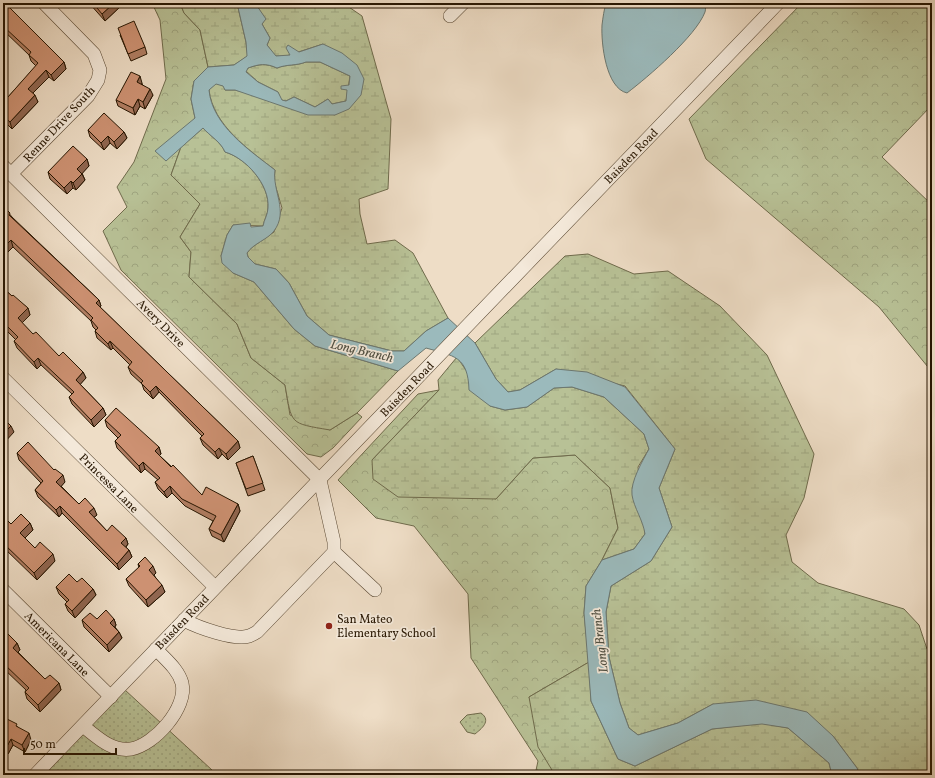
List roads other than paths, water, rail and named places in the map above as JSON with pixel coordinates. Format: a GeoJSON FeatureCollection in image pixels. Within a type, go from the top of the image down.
{"type":"FeatureCollection","features":[{"type":"Feature","properties":{"kind":"street","name":"Renne Drive South"},"geometry":{"type":"LineString","coordinates":[[7,170],[88,96],[98,80],[100,70],[96,58],[89,47],[44,3]]}},
{"type":"Feature","properties":{"kind":"street"},"geometry":{"type":"LineString","coordinates":[[450,16],[463,3]]}},
{"type":"Feature","properties":{"kind":"street","name":"Baisden Road"},"geometry":{"type":"LineString","coordinates":[[35,775],[778,3]]}},
{"type":"Feature","properties":{"kind":"street","name":"Avery Drive"},"geometry":{"type":"LineString","coordinates":[[7,170],[320,480]]}},
{"type":"Feature","properties":{"kind":"street","name":"Princessa Lane"},"geometry":{"type":"LineString","coordinates":[[3,378],[215,588]]}},
{"type":"Feature","properties":{"kind":"street"},"geometry":{"type":"LineString","coordinates":[[184,620],[198,627],[227,634],[248,636],[257,632],[334,552],[334,542],[320,480]]}},
{"type":"Feature","properties":{"kind":"street"},"geometry":{"type":"LineString","coordinates":[[334,552],[375,590]]}},
{"type":"Feature","properties":{"kind":"street","name":"Americana Lane"},"geometry":{"type":"LineString","coordinates":[[3,590],[111,697]]}},
{"type":"Feature","properties":{"kind":"street"},"geometry":{"type":"LineString","coordinates":[[83,726],[109,746],[131,749],[149,742],[177,712],[181,701],[182,685],[177,671],[156,649]]}},
{"type":"Feature","properties":{"kind":"water","name":"Long Branch"},"geometry":{"type":"Polygon","coordinates":[[[237,3],[255,3],[266,19],[262,24],[270,38],[267,45],[276,56],[290,55],[286,48],[288,45],[299,52],[323,44],[342,53],[357,65],[364,79],[361,95],[349,109],[335,115],[308,115],[235,90],[225,90],[223,86],[216,84],[209,90],[212,103],[217,114],[233,136],[275,170],[280,208],[278,223],[274,231],[268,237],[247,253],[248,257],[255,264],[276,269],[289,283],[307,316],[329,335],[392,351],[404,351],[426,331],[448,318],[475,343],[496,379],[508,392],[520,390],[556,369],[587,372],[625,387],[675,449],[659,488],[672,527],[651,561],[611,586],[606,612],[609,657],[620,703],[629,728],[638,735],[678,723],[713,704],[756,700],[807,712],[833,736],[857,768],[860,775],[832,775],[829,763],[788,728],[762,724],[712,729],[635,766],[618,759],[591,701],[584,613],[586,586],[602,560],[634,549],[645,534],[632,495],[633,484],[649,449],[644,434],[604,397],[572,387],[554,388],[527,407],[505,410],[490,406],[469,390],[466,370],[462,364],[458,359],[444,353],[426,348],[398,371],[315,346],[294,329],[254,282],[233,273],[222,263],[221,256],[227,235],[233,225],[250,223],[251,227],[263,226],[268,210],[268,199],[261,182],[248,166],[233,155],[225,152],[218,142],[203,128],[166,161],[155,151],[195,118],[191,99],[194,81],[208,67],[234,65],[247,56],[246,42],[237,3]],[[306,62],[277,68],[269,65],[259,65],[248,68],[246,72],[258,82],[278,92],[282,100],[286,101],[294,97],[315,107],[328,99],[332,104],[346,101],[347,90],[341,89],[341,86],[349,85],[350,76],[320,62],[306,62]]]}},
{"type":"Feature","properties":{"kind":"water"},"geometry":{"type":"Polygon","coordinates":[[[606,3],[706,3],[705,12],[692,33],[659,67],[627,93],[614,83],[606,64],[602,22],[606,3]]]}},
{"type":"Feature","properties":{"kind":"place","name":"San Mateo Elementary School"},"geometry":{"type":"Point","coordinates":[329,626]}}]}
